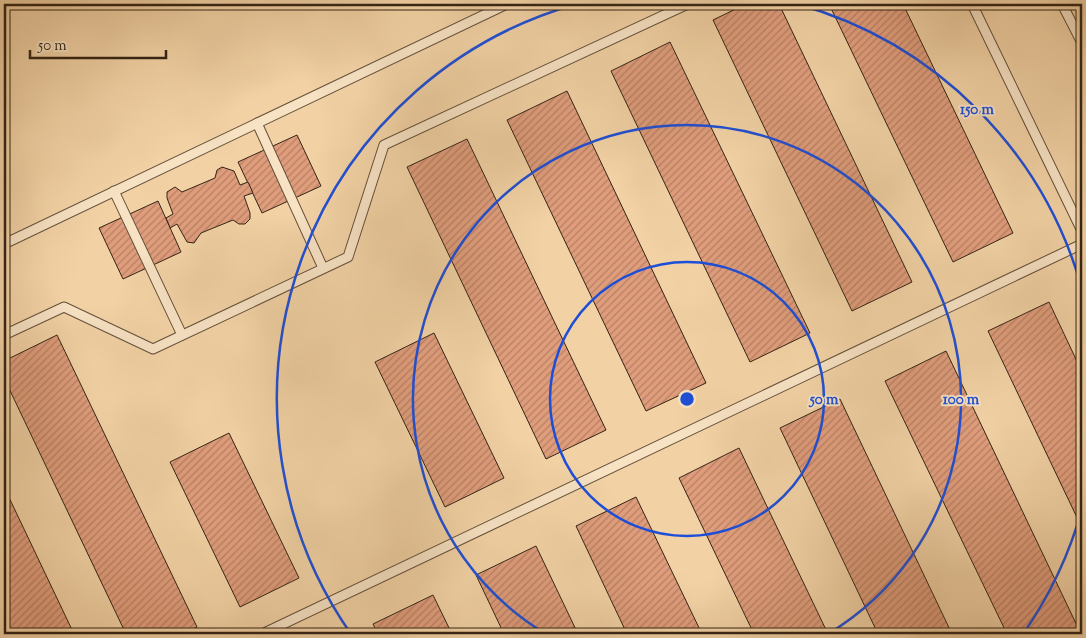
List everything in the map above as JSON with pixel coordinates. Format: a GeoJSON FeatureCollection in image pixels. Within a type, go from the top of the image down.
{"type":"FeatureCollection","features":[{"type":"Feature","properties":{"kind":"lane"},"geometry":{"type":"LineString","coordinates":[[4,244],[507,4]]}},
{"type":"Feature","properties":{"kind":"lane"},"geometry":{"type":"LineString","coordinates":[[4,335],[64,307],[154,348],[348,256],[384,145],[688,4]]}},
{"type":"Feature","properties":{"kind":"lane"},"geometry":{"type":"LineString","coordinates":[[972,4],[1082,231]]}},
{"type":"Feature","properties":{"kind":"lane"},"geometry":{"type":"LineString","coordinates":[[1062,4],[1082,43]]}},
{"type":"Feature","properties":{"kind":"lane"},"geometry":{"type":"LineString","coordinates":[[257,123],[323,268]]}},
{"type":"Feature","properties":{"kind":"lane"},"geometry":{"type":"LineString","coordinates":[[114,191],[182,335]]}},
{"type":"Feature","properties":{"kind":"lane"},"geometry":{"type":"LineString","coordinates":[[262,634],[1082,244]]}},
{"type":"Feature","properties":{"kind":"building"},"geometry":{"type":"Polygon","coordinates":[[[746,4],[779,4],[912,282],[852,311],[713,20],[746,4]]]}},
{"type":"Feature","properties":{"kind":"building"},"geometry":{"type":"Polygon","coordinates":[[[829,4],[903,4],[1013,233],[953,262],[829,4]]]}},
{"type":"Feature","properties":{"kind":"building"},"geometry":{"type":"Polygon","coordinates":[[[670,42],[810,333],[750,362],[611,71],[670,42]]]}},
{"type":"Feature","properties":{"kind":"building"},"geometry":{"type":"Polygon","coordinates":[[[567,91],[706,383],[646,411],[507,120],[567,91]]]}},
{"type":"Feature","properties":{"kind":"building"},"geometry":{"type":"Polygon","coordinates":[[[297,135],[321,186],[262,213],[238,162],[297,135]]]}},
{"type":"Feature","properties":{"kind":"building"},"geometry":{"type":"Polygon","coordinates":[[[467,139],[606,430],[546,459],[407,167],[467,139]]]}},
{"type":"Feature","properties":{"kind":"building"},"geometry":{"type":"Polygon","coordinates":[[[222,167],[234,171],[240,185],[248,182],[253,193],[244,196],[250,213],[250,219],[245,224],[239,224],[233,220],[201,233],[194,243],[187,242],[177,224],[170,228],[166,218],[173,214],[167,198],[167,192],[175,187],[182,192],[215,178],[217,170],[222,167]]]}},
{"type":"Feature","properties":{"kind":"building"},"geometry":{"type":"Polygon","coordinates":[[[158,201],[181,252],[123,279],[99,228],[158,201]]]}},
{"type":"Feature","properties":{"kind":"building"},"geometry":{"type":"Polygon","coordinates":[[[1049,302],[1082,372],[1082,528],[988,331],[1049,302]]]}},
{"type":"Feature","properties":{"kind":"building"},"geometry":{"type":"Polygon","coordinates":[[[434,333],[504,478],[445,507],[375,362],[434,333]]]}},
{"type":"Feature","properties":{"kind":"building"},"geometry":{"type":"Polygon","coordinates":[[[57,335],[197,627],[181,634],[126,634],[4,378],[4,361],[57,335]]]}},
{"type":"Feature","properties":{"kind":"building"},"geometry":{"type":"Polygon","coordinates":[[[946,351],[1081,634],[1007,634],[885,381],[946,351]]]}},
{"type":"Feature","properties":{"kind":"building"},"geometry":{"type":"Polygon","coordinates":[[[840,399],[952,634],[878,634],[780,428],[840,399]]]}},
{"type":"Feature","properties":{"kind":"building"},"geometry":{"type":"Polygon","coordinates":[[[229,433],[299,578],[240,607],[170,462],[229,433]]]}},
{"type":"Feature","properties":{"kind":"building"},"geometry":{"type":"Polygon","coordinates":[[[739,448],[828,634],[754,634],[679,478],[739,448]]]}},
{"type":"Feature","properties":{"kind":"building"},"geometry":{"type":"Polygon","coordinates":[[[4,487],[74,634],[4,634],[4,487]]]}},
{"type":"Feature","properties":{"kind":"building"},"geometry":{"type":"Polygon","coordinates":[[[636,497],[702,634],[627,634],[576,526],[636,497]]]}},
{"type":"Feature","properties":{"kind":"building"},"geometry":{"type":"Polygon","coordinates":[[[536,546],[578,634],[504,634],[476,575],[536,546]]]}},
{"type":"Feature","properties":{"kind":"building"},"geometry":{"type":"Polygon","coordinates":[[[433,595],[452,634],[378,634],[373,624],[433,595]]]}}]}
